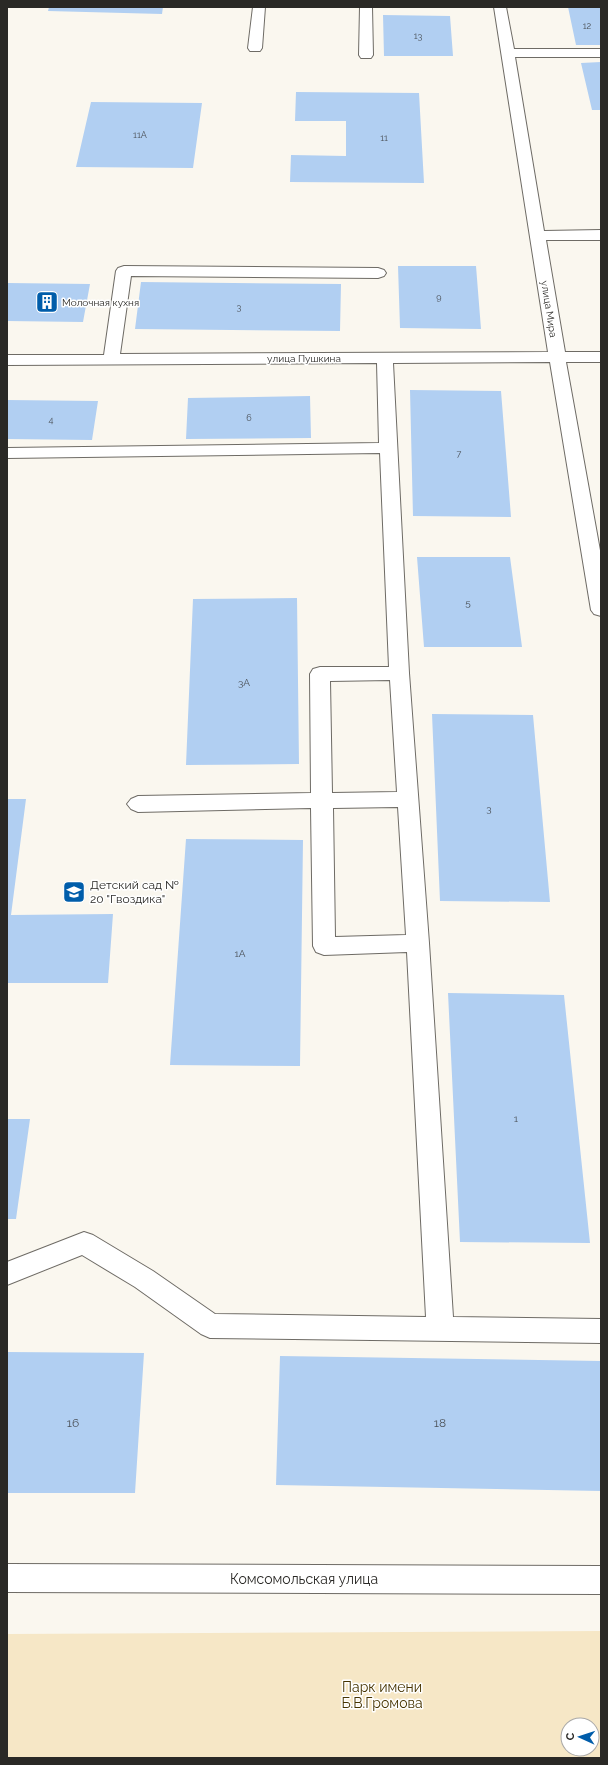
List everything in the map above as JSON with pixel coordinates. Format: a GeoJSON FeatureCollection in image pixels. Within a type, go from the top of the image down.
{"type":"FeatureCollection","features":[{"type":"Feature","properties":{"kind":"street"},"geometry":{"type":"LineString","coordinates":[[255,48],[258,7]]}},
{"type":"Feature","properties":{"kind":"street"},"geometry":{"type":"LineString","coordinates":[[366,7],[366,55]]}},
{"type":"Feature","properties":{"kind":"street","name":"улица Мира"},"geometry":{"type":"LineString","coordinates":[[500,7],[557,356],[601,610]]}},
{"type":"Feature","properties":{"kind":"street"},"geometry":{"type":"LineString","coordinates":[[508,53],[601,53]]}},
{"type":"Feature","properties":{"kind":"street"},"geometry":{"type":"LineString","coordinates":[[538,236],[601,235]]}},
{"type":"Feature","properties":{"kind":"street"},"geometry":{"type":"LineString","coordinates":[[111,360],[124,271],[378,273]]}},
{"type":"Feature","properties":{"kind":"street","name":"улица Пушкина"},"geometry":{"type":"LineString","coordinates":[[7,360],[601,356]]}},
{"type":"Feature","properties":{"kind":"street"},"geometry":{"type":"LineString","coordinates":[[385,358],[399,673],[418,942],[440,1329]]}},
{"type":"Feature","properties":{"kind":"street"},"geometry":{"type":"LineString","coordinates":[[7,453],[388,448]]}},
{"type":"Feature","properties":{"kind":"street"},"geometry":{"type":"LineString","coordinates":[[399,673],[320,674],[324,946],[418,942]]}},
{"type":"Feature","properties":{"kind":"street"},"geometry":{"type":"LineString","coordinates":[[138,804],[408,799]]}},
{"type":"Feature","properties":{"kind":"street"},"geometry":{"type":"LineString","coordinates":[[7,1274],[84,1242],[144,1279],[210,1326],[601,1331]]}},
{"type":"Feature","properties":{"kind":"street","name":"Комсомольская улица"},"geometry":{"type":"LineString","coordinates":[[7,1578],[601,1580]]}},
{"type":"Feature","properties":{"kind":"green space","name":"Парк имени Б.В.Громова"},"geometry":{"type":"Polygon","coordinates":[[[601,1631],[601,1758],[7,1758],[7,1634],[601,1631]]]}},
{"type":"Feature","properties":{"kind":"building"},"geometry":{"type":"Polygon","coordinates":[[[49,7],[163,7],[162,14],[48,11],[49,7]]]}},
{"type":"Feature","properties":{"kind":"building"},"geometry":{"type":"Polygon","coordinates":[[[568,7],[601,7],[601,45],[576,45],[568,7]]]}},
{"type":"Feature","properties":{"kind":"building"},"geometry":{"type":"Polygon","coordinates":[[[383,15],[450,16],[453,56],[384,56],[383,15]]]}},
{"type":"Feature","properties":{"kind":"building"},"geometry":{"type":"Polygon","coordinates":[[[601,62],[601,110],[592,110],[581,63],[601,62]]]}},
{"type":"Feature","properties":{"kind":"building"},"geometry":{"type":"Polygon","coordinates":[[[296,92],[419,93],[424,183],[290,182],[291,155],[346,156],[346,121],[295,121],[296,92]]]}},
{"type":"Feature","properties":{"kind":"building"},"geometry":{"type":"Polygon","coordinates":[[[91,102],[202,103],[193,168],[76,167],[91,102]]]}},
{"type":"Feature","properties":{"kind":"building"},"geometry":{"type":"Polygon","coordinates":[[[398,266],[476,266],[481,329],[400,328],[398,266]]]}},
{"type":"Feature","properties":{"kind":"building"},"geometry":{"type":"Polygon","coordinates":[[[141,282],[341,284],[340,331],[135,329],[141,282]]]}},
{"type":"Feature","properties":{"kind":"building","name":"Молочная кухня"},"geometry":{"type":"Polygon","coordinates":[[[7,283],[90,284],[83,322],[7,321],[7,283]]]}},
{"type":"Feature","properties":{"kind":"building"},"geometry":{"type":"Polygon","coordinates":[[[410,390],[501,391],[511,517],[413,516],[410,390]]]}},
{"type":"Feature","properties":{"kind":"building"},"geometry":{"type":"Polygon","coordinates":[[[310,396],[311,438],[186,439],[188,398],[310,396]]]}},
{"type":"Feature","properties":{"kind":"building"},"geometry":{"type":"Polygon","coordinates":[[[7,400],[98,401],[92,440],[7,439],[7,400]]]}},
{"type":"Feature","properties":{"kind":"building"},"geometry":{"type":"Polygon","coordinates":[[[417,557],[510,557],[522,647],[424,647],[417,557]]]}},
{"type":"Feature","properties":{"kind":"building"},"geometry":{"type":"Polygon","coordinates":[[[297,598],[299,764],[186,765],[193,599],[297,598]]]}},
{"type":"Feature","properties":{"kind":"building"},"geometry":{"type":"Polygon","coordinates":[[[432,714],[533,715],[550,902],[440,901],[432,714]]]}},
{"type":"Feature","properties":{"kind":"building"},"geometry":{"type":"Polygon","coordinates":[[[7,799],[26,799],[11,915],[113,914],[108,983],[7,983],[7,799]]]}},
{"type":"Feature","properties":{"kind":"building"},"geometry":{"type":"Polygon","coordinates":[[[186,839],[303,840],[300,1066],[170,1065],[186,839]]]}},
{"type":"Feature","properties":{"kind":"building"},"geometry":{"type":"Polygon","coordinates":[[[448,993],[564,995],[590,1243],[460,1242],[448,993]]]}},
{"type":"Feature","properties":{"kind":"building"},"geometry":{"type":"Polygon","coordinates":[[[7,1119],[30,1119],[16,1219],[7,1219],[7,1119]]]}},
{"type":"Feature","properties":{"kind":"building"},"geometry":{"type":"Polygon","coordinates":[[[7,1352],[144,1353],[135,1493],[7,1493],[7,1352]]]}},
{"type":"Feature","properties":{"kind":"building"},"geometry":{"type":"Polygon","coordinates":[[[280,1356],[601,1361],[601,1491],[276,1485],[280,1356]]]}},
{"type":"Feature","properties":{"kind":"place","name":"Молочная кухня"},"geometry":{"type":"Point","coordinates":[47,302]}},
{"type":"Feature","properties":{"kind":"place","name":"Детский сад № 20 \"Гвоздика\""},"geometry":{"type":"Point","coordinates":[74,892]}}]}
